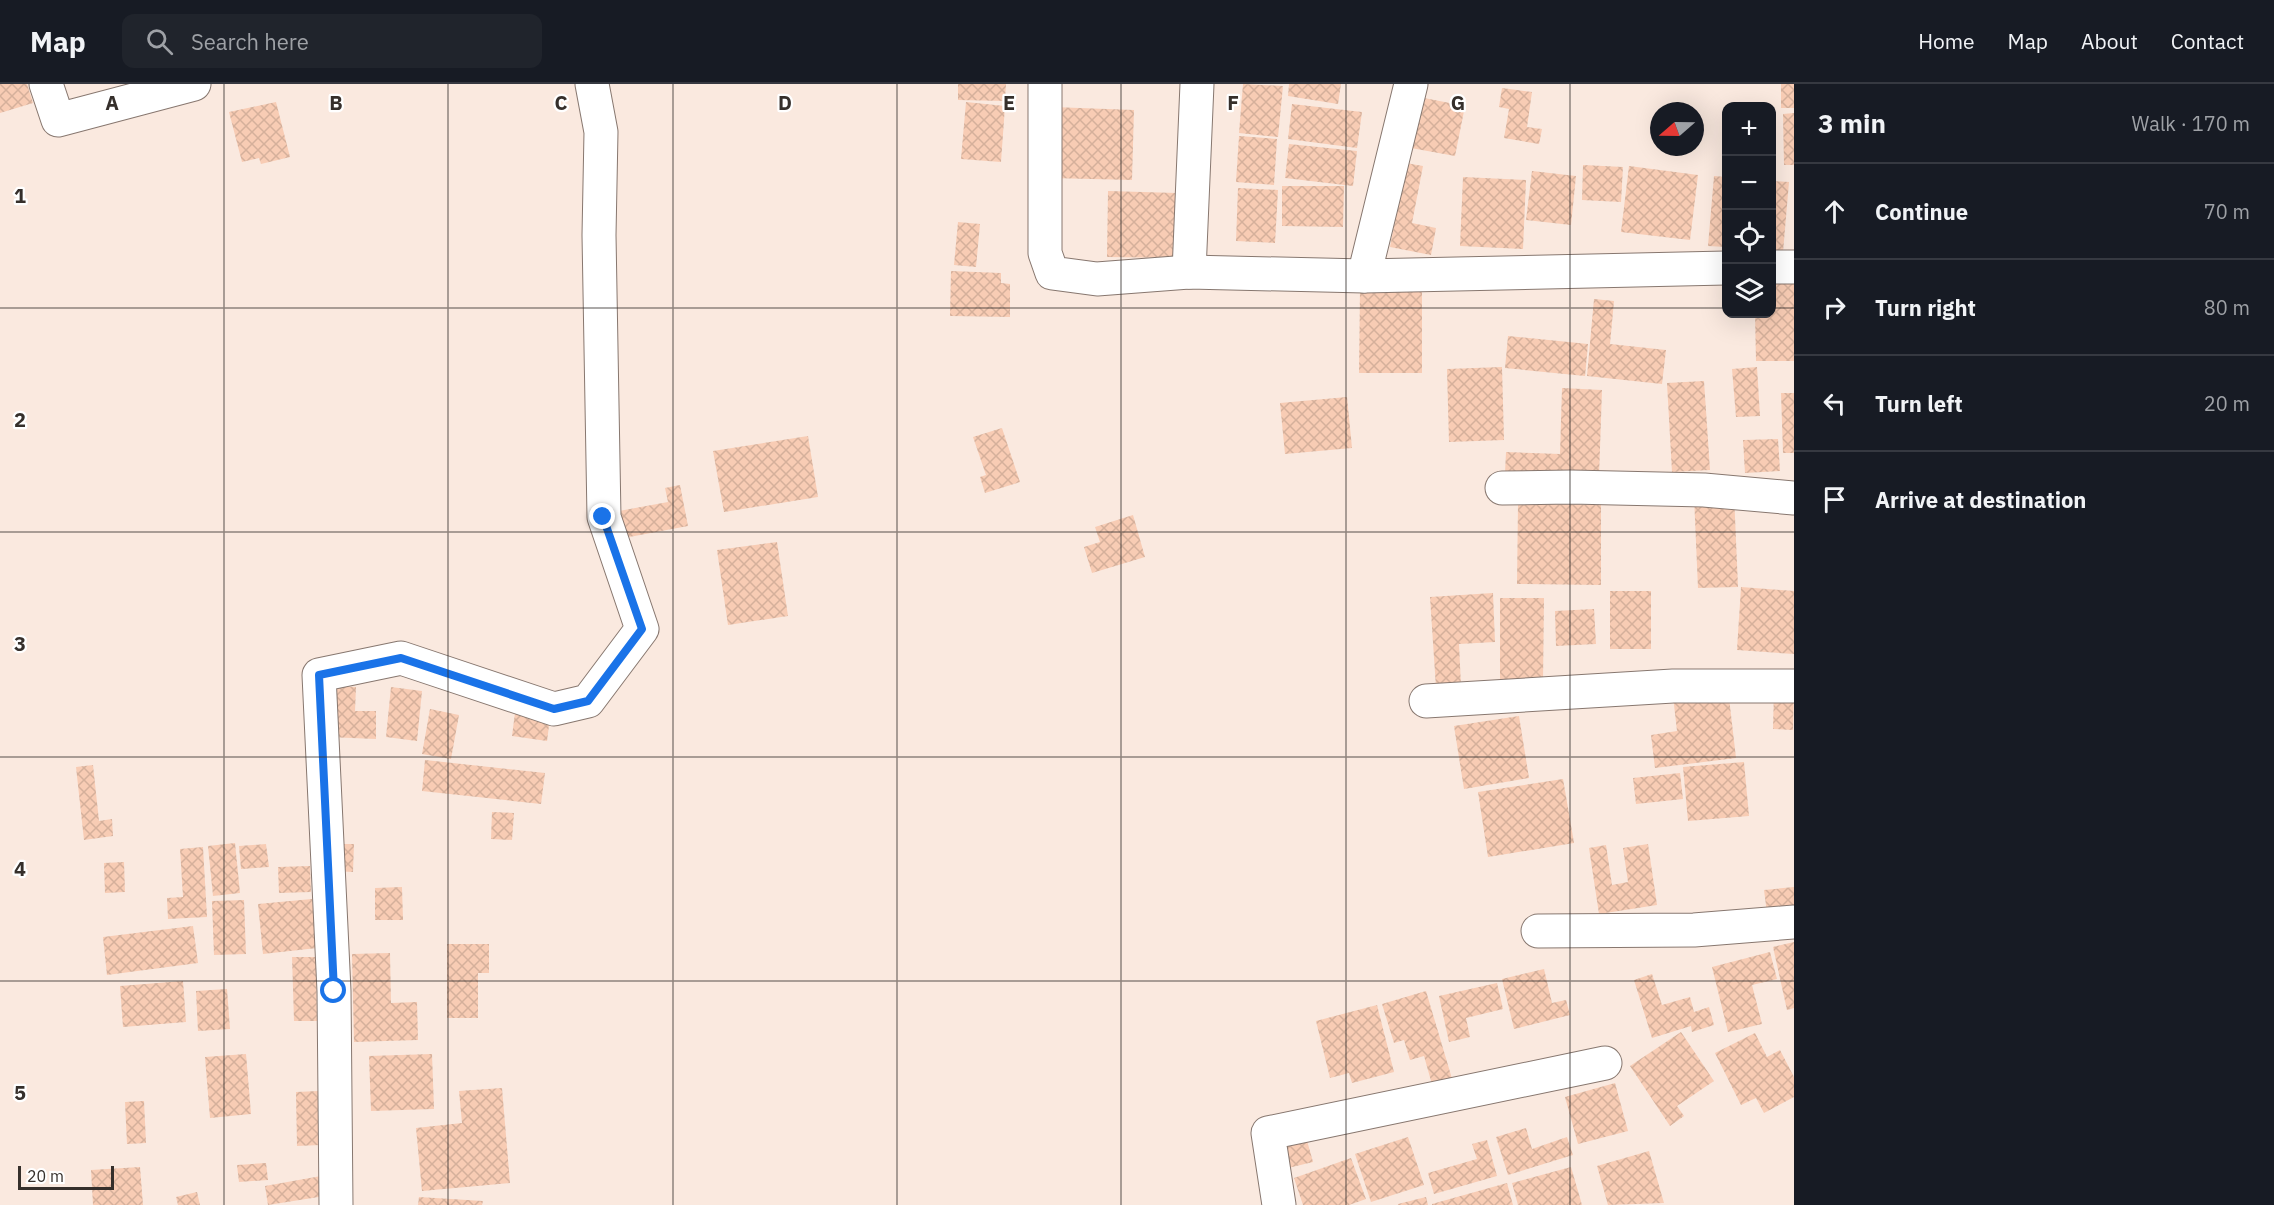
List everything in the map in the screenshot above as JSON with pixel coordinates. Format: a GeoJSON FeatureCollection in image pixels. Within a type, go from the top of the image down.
{"type":"FeatureCollection","features":[{"type":"Feature","properties":{"kind":"street"},"geometry":{"type":"LineString","coordinates":[[46,84],[58,120],[194,84]]}},
{"type":"Feature","properties":{"kind":"street"},"geometry":{"type":"LineString","coordinates":[[336,1205],[334,991],[319,675],[401,658],[554,709],[588,701],[642,629],[603,517],[599,235],[600,132],[592,84]]}},
{"type":"Feature","properties":{"kind":"street"},"geometry":{"type":"LineString","coordinates":[[1045,84],[1045,253],[1052,273],[1097,279],[1189,272],[1364,276],[1722,268]]}},
{"type":"Feature","properties":{"kind":"street"},"geometry":{"type":"LineString","coordinates":[[1189,272],[1197,84]]}},
{"type":"Feature","properties":{"kind":"street"},"geometry":{"type":"LineString","coordinates":[[1364,276],[1411,84]]}},
{"type":"Feature","properties":{"kind":"street"},"geometry":{"type":"LineString","coordinates":[[1776,267],[1794,267]]}},
{"type":"Feature","properties":{"kind":"street"},"geometry":{"type":"LineString","coordinates":[[1502,488],[1704,490],[1794,498]]}},
{"type":"Feature","properties":{"kind":"street"},"geometry":{"type":"LineString","coordinates":[[1426,701],[1673,686],[1794,686]]}},
{"type":"Feature","properties":{"kind":"street"},"geometry":{"type":"LineString","coordinates":[[1538,931],[1694,930],[1794,922]]}},
{"type":"Feature","properties":{"kind":"street"},"geometry":{"type":"LineString","coordinates":[[1280,1205],[1268,1133],[1605,1063]]}},
{"type":"Feature","properties":{"kind":"building"},"geometry":{"type":"Polygon","coordinates":[[[0,84],[27,84],[33,103],[0,113],[0,84]]]}},
{"type":"Feature","properties":{"kind":"building"},"geometry":{"type":"Polygon","coordinates":[[[958,84],[1006,84],[1005,101],[958,100],[958,84]]]}},
{"type":"Feature","properties":{"kind":"building"},"geometry":{"type":"Polygon","coordinates":[[[1243,84],[1283,86],[1278,137],[1239,133],[1243,84]]]}},
{"type":"Feature","properties":{"kind":"building"},"geometry":{"type":"Polygon","coordinates":[[[1289,84],[1341,84],[1338,104],[1288,96],[1289,84]]]}},
{"type":"Feature","properties":{"kind":"building"},"geometry":{"type":"Polygon","coordinates":[[[1781,84],[1794,84],[1794,108],[1781,108],[1781,84]]]}},
{"type":"Feature","properties":{"kind":"building"},"geometry":{"type":"Polygon","coordinates":[[[1502,88],[1532,92],[1527,127],[1542,129],[1539,144],[1504,138],[1509,109],[1499,107],[1502,88]]]}},
{"type":"Feature","properties":{"kind":"building"},"geometry":{"type":"Polygon","coordinates":[[[1419,97],[1465,106],[1455,156],[1411,148],[1419,97]]]}},
{"type":"Feature","properties":{"kind":"building"},"geometry":{"type":"Polygon","coordinates":[[[276,102],[290,157],[261,164],[259,158],[242,162],[229,112],[276,102]]]}},
{"type":"Feature","properties":{"kind":"building"},"geometry":{"type":"Polygon","coordinates":[[[966,102],[1005,106],[1001,162],[961,159],[966,102]]]}},
{"type":"Feature","properties":{"kind":"building"},"geometry":{"type":"Polygon","coordinates":[[[1292,104],[1362,112],[1357,148],[1288,139],[1292,104]]]}},
{"type":"Feature","properties":{"kind":"building"},"geometry":{"type":"Polygon","coordinates":[[[1053,107],[1134,110],[1132,180],[1050,178],[1053,107]]]}},
{"type":"Feature","properties":{"kind":"building"},"geometry":{"type":"Polygon","coordinates":[[[1794,113],[1794,165],[1784,165],[1783,114],[1794,113]]]}},
{"type":"Feature","properties":{"kind":"building"},"geometry":{"type":"Polygon","coordinates":[[[1239,136],[1277,139],[1274,185],[1236,182],[1239,136]]]}},
{"type":"Feature","properties":{"kind":"building"},"geometry":{"type":"Polygon","coordinates":[[[1289,144],[1357,151],[1353,186],[1285,178],[1289,144]]]}},
{"type":"Feature","properties":{"kind":"building"},"geometry":{"type":"Polygon","coordinates":[[[1406,163],[1423,166],[1412,223],[1436,228],[1431,255],[1390,247],[1406,163]]]}},
{"type":"Feature","properties":{"kind":"building"},"geometry":{"type":"Polygon","coordinates":[[[1583,165],[1623,167],[1621,202],[1582,200],[1583,165]]]}},
{"type":"Feature","properties":{"kind":"building"},"geometry":{"type":"Polygon","coordinates":[[[1629,166],[1698,175],[1690,240],[1621,232],[1629,166]]]}},
{"type":"Feature","properties":{"kind":"building"},"geometry":{"type":"Polygon","coordinates":[[[1532,171],[1576,176],[1571,225],[1526,220],[1532,171]]]}},
{"type":"Feature","properties":{"kind":"building"},"geometry":{"type":"Polygon","coordinates":[[[1714,176],[1722,177],[1722,247],[1708,246],[1714,176]]]}},
{"type":"Feature","properties":{"kind":"building"},"geometry":{"type":"Polygon","coordinates":[[[1463,177],[1526,180],[1523,249],[1460,246],[1463,177]]]}},
{"type":"Feature","properties":{"kind":"building"},"geometry":{"type":"Polygon","coordinates":[[[1776,181],[1789,182],[1783,252],[1776,251],[1776,181]]]}},
{"type":"Feature","properties":{"kind":"building"},"geometry":{"type":"Polygon","coordinates":[[[1282,186],[1344,186],[1343,227],[1282,226],[1282,186]]]}},
{"type":"Feature","properties":{"kind":"building"},"geometry":{"type":"Polygon","coordinates":[[[1238,188],[1278,190],[1275,243],[1236,241],[1238,188]]]}},
{"type":"Feature","properties":{"kind":"building"},"geometry":{"type":"Polygon","coordinates":[[[1108,191],[1177,193],[1176,258],[1107,257],[1108,191]]]}},
{"type":"Feature","properties":{"kind":"building"},"geometry":{"type":"Polygon","coordinates":[[[958,222],[980,224],[976,267],[954,265],[958,222]]]}},
{"type":"Feature","properties":{"kind":"building"},"geometry":{"type":"Polygon","coordinates":[[[951,271],[1001,273],[1001,283],[1010,284],[1010,317],[950,316],[951,271]]]}},
{"type":"Feature","properties":{"kind":"building"},"geometry":{"type":"Polygon","coordinates":[[[1776,275],[1794,275],[1794,361],[1756,361],[1755,318],[1776,318],[1776,275]]]}},
{"type":"Feature","properties":{"kind":"building"},"geometry":{"type":"Polygon","coordinates":[[[1360,290],[1422,290],[1422,373],[1359,373],[1360,290]]]}},
{"type":"Feature","properties":{"kind":"building"},"geometry":{"type":"Polygon","coordinates":[[[1594,299],[1614,301],[1610,344],[1666,350],[1662,384],[1587,376],[1594,299]]]}},
{"type":"Feature","properties":{"kind":"building"},"geometry":{"type":"Polygon","coordinates":[[[1508,336],[1588,344],[1585,376],[1505,368],[1508,336]]]}},
{"type":"Feature","properties":{"kind":"building"},"geometry":{"type":"Polygon","coordinates":[[[1502,367],[1504,440],[1449,442],[1447,369],[1502,367]]]}},
{"type":"Feature","properties":{"kind":"building"},"geometry":{"type":"Polygon","coordinates":[[[1757,367],[1760,416],[1736,417],[1732,369],[1757,367]]]}},
{"type":"Feature","properties":{"kind":"building"},"geometry":{"type":"Polygon","coordinates":[[[1704,381],[1710,470],[1672,472],[1667,383],[1704,381]]]}},
{"type":"Feature","properties":{"kind":"building"},"geometry":{"type":"Polygon","coordinates":[[[1562,388],[1602,390],[1599,477],[1505,473],[1506,452],[1560,454],[1562,388]]]}},
{"type":"Feature","properties":{"kind":"building"},"geometry":{"type":"Polygon","coordinates":[[[1781,393],[1794,393],[1794,453],[1783,453],[1781,393]]]}},
{"type":"Feature","properties":{"kind":"building"},"geometry":{"type":"Polygon","coordinates":[[[1347,397],[1352,448],[1285,454],[1280,403],[1347,397]]]}},
{"type":"Feature","properties":{"kind":"building"},"geometry":{"type":"Polygon","coordinates":[[[1002,428],[1020,482],[985,493],[980,477],[986,475],[973,437],[1002,428]]]}},
{"type":"Feature","properties":{"kind":"building"},"geometry":{"type":"Polygon","coordinates":[[[808,436],[818,497],[724,512],[713,451],[808,436]]]}},
{"type":"Feature","properties":{"kind":"building"},"geometry":{"type":"Polygon","coordinates":[[[1778,439],[1780,471],[1745,473],[1743,440],[1778,439]]]}},
{"type":"Feature","properties":{"kind":"building"},"geometry":{"type":"Polygon","coordinates":[[[680,485],[688,526],[624,538],[619,511],[668,502],[665,488],[680,485]]]}},
{"type":"Feature","properties":{"kind":"building"},"geometry":{"type":"Polygon","coordinates":[[[1734,494],[1738,587],[1698,588],[1694,496],[1734,494]]]}},
{"type":"Feature","properties":{"kind":"building"},"geometry":{"type":"Polygon","coordinates":[[[1518,504],[1601,505],[1601,585],[1517,584],[1518,504]]]}},
{"type":"Feature","properties":{"kind":"building"},"geometry":{"type":"Polygon","coordinates":[[[1133,515],[1145,557],[1092,573],[1084,547],[1100,542],[1095,527],[1133,515]]]}},
{"type":"Feature","properties":{"kind":"building"},"geometry":{"type":"Polygon","coordinates":[[[777,542],[788,616],[728,625],[717,550],[777,542]]]}},
{"type":"Feature","properties":{"kind":"building"},"geometry":{"type":"Polygon","coordinates":[[[1741,587],[1794,591],[1794,654],[1737,650],[1741,587]]]}},
{"type":"Feature","properties":{"kind":"building"},"geometry":{"type":"Polygon","coordinates":[[[1610,591],[1651,591],[1651,649],[1610,649],[1610,591]]]}},
{"type":"Feature","properties":{"kind":"building"},"geometry":{"type":"Polygon","coordinates":[[[1493,593],[1495,642],[1459,644],[1461,686],[1436,688],[1430,597],[1493,593]]]}},
{"type":"Feature","properties":{"kind":"building"},"geometry":{"type":"Polygon","coordinates":[[[1500,598],[1544,598],[1543,681],[1500,680],[1500,598]]]}},
{"type":"Feature","properties":{"kind":"building"},"geometry":{"type":"Polygon","coordinates":[[[1594,609],[1596,644],[1556,646],[1555,611],[1594,609]]]}},
{"type":"Feature","properties":{"kind":"building"},"geometry":{"type":"Polygon","coordinates":[[[328,686],[356,687],[355,711],[376,711],[376,739],[327,737],[328,686]]]}},
{"type":"Feature","properties":{"kind":"building"},"geometry":{"type":"Polygon","coordinates":[[[391,687],[422,691],[417,741],[386,737],[391,687]]]}},
{"type":"Feature","properties":{"kind":"building"},"geometry":{"type":"Polygon","coordinates":[[[1728,689],[1736,758],[1655,768],[1651,735],[1677,731],[1673,696],[1728,689]]]}},
{"type":"Feature","properties":{"kind":"building"},"geometry":{"type":"Polygon","coordinates":[[[1774,689],[1794,689],[1793,730],[1773,729],[1774,689]]]}},
{"type":"Feature","properties":{"kind":"building"},"geometry":{"type":"Polygon","coordinates":[[[430,709],[459,715],[451,759],[422,754],[430,709]]]}},
{"type":"Feature","properties":{"kind":"building"},"geometry":{"type":"Polygon","coordinates":[[[515,713],[550,718],[547,741],[512,736],[515,713]]]}},
{"type":"Feature","properties":{"kind":"building"},"geometry":{"type":"Polygon","coordinates":[[[1519,716],[1529,778],[1464,789],[1454,726],[1519,716]]]}},
{"type":"Feature","properties":{"kind":"building"},"geometry":{"type":"Polygon","coordinates":[[[425,760],[545,773],[541,804],[422,791],[425,760]]]}},
{"type":"Feature","properties":{"kind":"building"},"geometry":{"type":"Polygon","coordinates":[[[1744,762],[1749,816],[1688,821],[1683,767],[1744,762]]]}},
{"type":"Feature","properties":{"kind":"building"},"geometry":{"type":"Polygon","coordinates":[[[93,765],[99,821],[112,819],[113,836],[84,840],[76,767],[93,765]]]}},
{"type":"Feature","properties":{"kind":"building"},"geometry":{"type":"Polygon","coordinates":[[[1680,773],[1683,799],[1636,804],[1633,778],[1680,773]]]}},
{"type":"Feature","properties":{"kind":"building"},"geometry":{"type":"Polygon","coordinates":[[[1563,779],[1574,843],[1488,857],[1478,792],[1563,779]]]}},
{"type":"Feature","properties":{"kind":"building"},"geometry":{"type":"Polygon","coordinates":[[[492,812],[514,813],[512,840],[491,839],[492,812]]]}},
{"type":"Feature","properties":{"kind":"building"},"geometry":{"type":"Polygon","coordinates":[[[235,843],[240,893],[213,896],[208,846],[235,843]]]}},
{"type":"Feature","properties":{"kind":"building"},"geometry":{"type":"Polygon","coordinates":[[[266,844],[269,867],[241,869],[239,846],[266,844]]]}},
{"type":"Feature","properties":{"kind":"building"},"geometry":{"type":"Polygon","coordinates":[[[333,844],[354,844],[353,872],[333,871],[333,844]]]}},
{"type":"Feature","properties":{"kind":"building"},"geometry":{"type":"Polygon","coordinates":[[[1648,844],[1657,905],[1599,914],[1589,848],[1606,845],[1612,885],[1628,882],[1623,848],[1648,844]]]}},
{"type":"Feature","properties":{"kind":"building"},"geometry":{"type":"Polygon","coordinates":[[[203,847],[207,917],[168,919],[167,898],[183,897],[180,849],[203,847]]]}},
{"type":"Feature","properties":{"kind":"building"},"geometry":{"type":"Polygon","coordinates":[[[124,862],[125,892],[105,893],[104,863],[124,862]]]}},
{"type":"Feature","properties":{"kind":"building"},"geometry":{"type":"Polygon","coordinates":[[[310,866],[311,892],[279,893],[278,867],[310,866]]]}},
{"type":"Feature","properties":{"kind":"building"},"geometry":{"type":"Polygon","coordinates":[[[402,887],[403,920],[375,920],[375,888],[402,887]]]}},
{"type":"Feature","properties":{"kind":"building"},"geometry":{"type":"Polygon","coordinates":[[[1794,887],[1794,909],[1767,913],[1764,890],[1794,887]]]}},
{"type":"Feature","properties":{"kind":"building"},"geometry":{"type":"Polygon","coordinates":[[[312,899],[317,948],[263,954],[258,904],[312,899]]]}},
{"type":"Feature","properties":{"kind":"building"},"geometry":{"type":"Polygon","coordinates":[[[244,900],[246,954],[214,955],[212,901],[244,900]]]}},
{"type":"Feature","properties":{"kind":"building"},"geometry":{"type":"Polygon","coordinates":[[[193,926],[198,963],[107,975],[103,937],[193,926]]]}},
{"type":"Feature","properties":{"kind":"building"},"geometry":{"type":"Polygon","coordinates":[[[1794,942],[1794,1008],[1787,1010],[1773,947],[1794,942]]]}},
{"type":"Feature","properties":{"kind":"building"},"geometry":{"type":"Polygon","coordinates":[[[447,944],[489,944],[489,973],[478,973],[478,1018],[447,1018],[447,944]]]}},
{"type":"Feature","properties":{"kind":"building"},"geometry":{"type":"Polygon","coordinates":[[[1770,952],[1777,979],[1752,985],[1762,1024],[1728,1032],[1712,967],[1770,952]]]}},
{"type":"Feature","properties":{"kind":"building"},"geometry":{"type":"Polygon","coordinates":[[[390,953],[391,1003],[417,1002],[418,1040],[354,1042],[352,954],[390,953]]]}},
{"type":"Feature","properties":{"kind":"building"},"geometry":{"type":"Polygon","coordinates":[[[292,957],[316,957],[317,1021],[294,1021],[292,957]]]}},
{"type":"Feature","properties":{"kind":"building"},"geometry":{"type":"Polygon","coordinates":[[[1544,969],[1552,1003],[1566,1000],[1570,1015],[1514,1029],[1502,979],[1544,969]]]}},
{"type":"Feature","properties":{"kind":"building"},"geometry":{"type":"Polygon","coordinates":[[[1652,974],[1662,1005],[1690,997],[1694,1012],[1709,1007],[1714,1025],[1692,1032],[1691,1026],[1652,1038],[1634,980],[1652,974]]]}},
{"type":"Feature","properties":{"kind":"building"},"geometry":{"type":"Polygon","coordinates":[[[183,981],[186,1022],[123,1027],[120,986],[183,981]]]}},
{"type":"Feature","properties":{"kind":"building"},"geometry":{"type":"Polygon","coordinates":[[[1497,983],[1503,1009],[1466,1018],[1470,1037],[1449,1042],[1439,996],[1497,983]]]}},
{"type":"Feature","properties":{"kind":"building"},"geometry":{"type":"Polygon","coordinates":[[[227,989],[230,1029],[198,1031],[196,991],[227,989]]]}},
{"type":"Feature","properties":{"kind":"building"},"geometry":{"type":"Polygon","coordinates":[[[1426,991],[1453,1082],[1433,1088],[1424,1056],[1410,1060],[1404,1040],[1394,1043],[1382,1004],[1426,991]]]}},
{"type":"Feature","properties":{"kind":"building"},"geometry":{"type":"Polygon","coordinates":[[[1377,1005],[1394,1072],[1352,1083],[1349,1073],[1330,1078],[1316,1021],[1377,1005]]]}},
{"type":"Feature","properties":{"kind":"building"},"geometry":{"type":"Polygon","coordinates":[[[1681,1032],[1714,1081],[1677,1106],[1684,1116],[1670,1126],[1630,1066],[1681,1032]]]}},
{"type":"Feature","properties":{"kind":"building"},"geometry":{"type":"Polygon","coordinates":[[[1755,1033],[1767,1057],[1780,1050],[1794,1077],[1794,1097],[1764,1113],[1756,1098],[1741,1105],[1715,1053],[1755,1033]]]}},
{"type":"Feature","properties":{"kind":"building"},"geometry":{"type":"Polygon","coordinates":[[[246,1054],[251,1114],[210,1118],[205,1057],[246,1054]]]}},
{"type":"Feature","properties":{"kind":"building"},"geometry":{"type":"Polygon","coordinates":[[[432,1054],[434,1109],[371,1111],[369,1056],[432,1054]]]}},
{"type":"Feature","properties":{"kind":"building"},"geometry":{"type":"Polygon","coordinates":[[[1615,1083],[1628,1131],[1578,1144],[1565,1097],[1615,1083]]]}},
{"type":"Feature","properties":{"kind":"building"},"geometry":{"type":"Polygon","coordinates":[[[502,1088],[510,1183],[422,1191],[416,1128],[462,1123],[459,1091],[502,1088]]]}},
{"type":"Feature","properties":{"kind":"building"},"geometry":{"type":"Polygon","coordinates":[[[319,1091],[321,1145],[297,1146],[296,1092],[319,1091]]]}},
{"type":"Feature","properties":{"kind":"building"},"geometry":{"type":"Polygon","coordinates":[[[144,1101],[146,1143],[127,1144],[125,1102],[144,1101]]]}},
{"type":"Feature","properties":{"kind":"building"},"geometry":{"type":"Polygon","coordinates":[[[1526,1128],[1532,1149],[1567,1137],[1573,1155],[1508,1175],[1496,1137],[1526,1128]]]}},
{"type":"Feature","properties":{"kind":"building"},"geometry":{"type":"Polygon","coordinates":[[[1304,1130],[1313,1162],[1288,1168],[1279,1137],[1304,1130]]]}},
{"type":"Feature","properties":{"kind":"building"},"geometry":{"type":"Polygon","coordinates":[[[1408,1137],[1424,1185],[1371,1202],[1355,1154],[1408,1137]]]}},
{"type":"Feature","properties":{"kind":"building"},"geometry":{"type":"Polygon","coordinates":[[[1487,1140],[1497,1176],[1434,1194],[1428,1173],[1477,1159],[1472,1144],[1487,1140]]]}},
{"type":"Feature","properties":{"kind":"building"},"geometry":{"type":"Polygon","coordinates":[[[1649,1151],[1664,1203],[1608,1205],[1597,1166],[1649,1151]]]}},
{"type":"Feature","properties":{"kind":"building"},"geometry":{"type":"Polygon","coordinates":[[[1351,1158],[1366,1199],[1349,1205],[1303,1205],[1294,1178],[1351,1158]]]}},
{"type":"Feature","properties":{"kind":"building"},"geometry":{"type":"Polygon","coordinates":[[[266,1163],[268,1180],[239,1182],[237,1165],[266,1163]]]}},
{"type":"Feature","properties":{"kind":"building"},"geometry":{"type":"Polygon","coordinates":[[[140,1167],[143,1205],[93,1205],[91,1170],[140,1167]]]}},
{"type":"Feature","properties":{"kind":"building"},"geometry":{"type":"Polygon","coordinates":[[[1571,1167],[1582,1205],[1518,1205],[1512,1183],[1571,1167]]]}},
{"type":"Feature","properties":{"kind":"building"},"geometry":{"type":"Polygon","coordinates":[[[321,1176],[325,1196],[268,1205],[265,1186],[321,1176]]]}},
{"type":"Feature","properties":{"kind":"building"},"geometry":{"type":"Polygon","coordinates":[[[1507,1183],[1513,1205],[1432,1205],[1432,1204],[1507,1183]]]}},
{"type":"Feature","properties":{"kind":"building"},"geometry":{"type":"Polygon","coordinates":[[[197,1192],[200,1205],[178,1205],[176,1197],[197,1192]]]}},
{"type":"Feature","properties":{"kind":"building"},"geometry":{"type":"Polygon","coordinates":[[[419,1197],[483,1201],[482,1205],[418,1205],[419,1197]]]}},
{"type":"Feature","properties":{"kind":"building"},"geometry":{"type":"Polygon","coordinates":[[[1426,1197],[1428,1205],[1398,1205],[1398,1204],[1426,1197]]]}},
{"type":"Feature","properties":{"kind":"route"},"geometry":{"type":"LineString","coordinates":[[334,991],[319,675],[401,658],[554,709],[588,701],[642,629],[603,517]]}}]}
